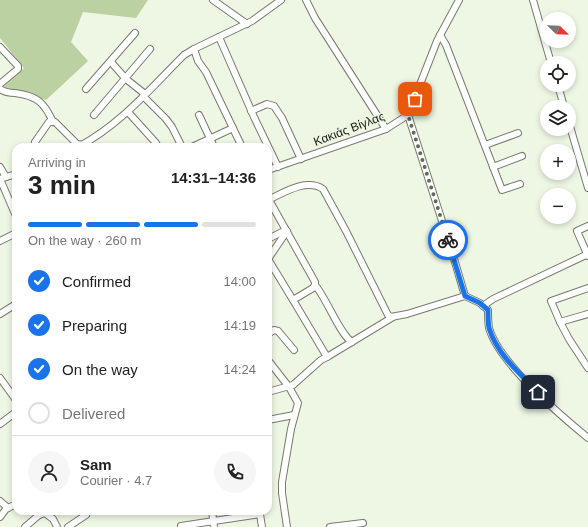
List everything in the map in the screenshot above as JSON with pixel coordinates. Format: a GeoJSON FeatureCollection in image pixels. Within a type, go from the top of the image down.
{"type":"FeatureCollection","features":[{"type":"Feature","properties":{"kind":"street"},"geometry":{"type":"LineString","coordinates":[[213,0],[247,24]]}},
{"type":"Feature","properties":{"kind":"street"},"geometry":{"type":"LineString","coordinates":[[85,143],[103,132],[128,112],[184,55],[194,48],[247,24],[281,0]]}},
{"type":"Feature","properties":{"kind":"street"},"geometry":{"type":"LineString","coordinates":[[306,0],[386,129]]}},
{"type":"Feature","properties":{"kind":"street"},"geometry":{"type":"LineString","coordinates":[[459,0],[440,35],[408,115],[465,296]]}},
{"type":"Feature","properties":{"kind":"street"},"geometry":{"type":"LineString","coordinates":[[533,0],[549,56]]}},
{"type":"Feature","properties":{"kind":"street"},"geometry":{"type":"LineString","coordinates":[[86,89],[135,33]]}},
{"type":"Feature","properties":{"kind":"street"},"geometry":{"type":"LineString","coordinates":[[440,35],[446,44],[502,190],[520,184]]}},
{"type":"Feature","properties":{"kind":"street"},"geometry":{"type":"LineString","coordinates":[[219,37],[266,143]]}},
{"type":"Feature","properties":{"kind":"street"},"geometry":{"type":"LineString","coordinates":[[0,48],[18,66],[18,69],[0,84]]}},
{"type":"Feature","properties":{"kind":"street"},"geometry":{"type":"LineString","coordinates":[[194,48],[198,61],[206,72],[240,143]]}},
{"type":"Feature","properties":{"kind":"street"},"geometry":{"type":"LineString","coordinates":[[94,115],[150,49]]}},
{"type":"Feature","properties":{"kind":"street"},"geometry":{"type":"LineString","coordinates":[[111,62],[144,95],[172,127],[180,143]]}},
{"type":"Feature","properties":{"kind":"street"},"geometry":{"type":"LineString","coordinates":[[0,88],[3,91],[25,94],[41,102],[48,111],[53,122],[55,122],[76,143]]}},
{"type":"Feature","properties":{"kind":"street"},"geometry":{"type":"LineString","coordinates":[[251,111],[267,104],[274,106],[282,118],[301,159]]}},
{"type":"Feature","properties":{"kind":"street"},"geometry":{"type":"LineString","coordinates":[[128,112],[155,143]]}},
{"type":"Feature","properties":{"kind":"street"},"geometry":{"type":"LineString","coordinates":[[199,115],[212,143]]}},
{"type":"Feature","properties":{"kind":"street","name":"Κακιάς Βίγλας"},"geometry":{"type":"LineString","coordinates":[[272,169],[386,129],[408,115]]}},
{"type":"Feature","properties":{"kind":"street"},"geometry":{"type":"LineString","coordinates":[[35,142],[49,122],[53,122]]}},
{"type":"Feature","properties":{"kind":"street"},"geometry":{"type":"LineString","coordinates":[[201,143],[233,128]]}},
{"type":"Feature","properties":{"kind":"street"},"geometry":{"type":"LineString","coordinates":[[485,145],[518,133]]}},
{"type":"Feature","properties":{"kind":"street"},"geometry":{"type":"LineString","coordinates":[[573,136],[587,179],[588,188]]}},
{"type":"Feature","properties":{"kind":"street"},"geometry":{"type":"LineString","coordinates":[[272,155],[278,167]]}},
{"type":"Feature","properties":{"kind":"street"},"geometry":{"type":"LineString","coordinates":[[493,167],[522,156]]}},
{"type":"Feature","properties":{"kind":"street"},"geometry":{"type":"LineString","coordinates":[[0,167],[2,178],[12,205]]}},
{"type":"Feature","properties":{"kind":"street"},"geometry":{"type":"LineString","coordinates":[[2,178],[12,175]]}},
{"type":"Feature","properties":{"kind":"street"},"geometry":{"type":"LineString","coordinates":[[272,197],[305,185],[320,187],[323,189],[343,225],[388,315],[392,317]]}},
{"type":"Feature","properties":{"kind":"street"},"geometry":{"type":"LineString","coordinates":[[272,206],[345,336],[352,342]]}},
{"type":"Feature","properties":{"kind":"street"},"geometry":{"type":"LineString","coordinates":[[483,306],[493,299],[588,255],[577,231],[588,226]]}},
{"type":"Feature","properties":{"kind":"street"},"geometry":{"type":"LineString","coordinates":[[272,237],[286,231]]}},
{"type":"Feature","properties":{"kind":"street"},"geometry":{"type":"LineString","coordinates":[[272,253],[286,231]]}},
{"type":"Feature","properties":{"kind":"street"},"geometry":{"type":"LineString","coordinates":[[0,241],[12,235]]}},
{"type":"Feature","properties":{"kind":"street"},"geometry":{"type":"LineString","coordinates":[[272,266],[327,357]]}},
{"type":"Feature","properties":{"kind":"street"},"geometry":{"type":"LineString","coordinates":[[292,300],[316,285]]}},
{"type":"Feature","properties":{"kind":"street"},"geometry":{"type":"LineString","coordinates":[[588,288],[551,301],[568,339],[588,368]]}},
{"type":"Feature","properties":{"kind":"street"},"geometry":{"type":"LineString","coordinates":[[272,391],[289,387],[296,383],[321,360],[392,317],[407,314],[465,296],[469,297],[488,310],[489,327],[493,339],[502,354],[529,383],[588,438]]}},
{"type":"Feature","properties":{"kind":"street"},"geometry":{"type":"LineString","coordinates":[[0,314],[12,306]]}},
{"type":"Feature","properties":{"kind":"street"},"geometry":{"type":"LineString","coordinates":[[560,322],[588,314]]}},
{"type":"Feature","properties":{"kind":"street"},"geometry":{"type":"LineString","coordinates":[[272,331],[274,330],[278,331],[294,350]]}},
{"type":"Feature","properties":{"kind":"street"},"geometry":{"type":"LineString","coordinates":[[272,366],[289,387],[298,403],[294,415],[282,482],[282,493],[287,527]]}},
{"type":"Feature","properties":{"kind":"street"},"geometry":{"type":"LineString","coordinates":[[0,378],[12,394]]}},
{"type":"Feature","properties":{"kind":"street"},"geometry":{"type":"LineString","coordinates":[[0,424],[12,415]]}},
{"type":"Feature","properties":{"kind":"street"},"geometry":{"type":"LineString","coordinates":[[272,419],[294,415]]}},
{"type":"Feature","properties":{"kind":"street"},"geometry":{"type":"LineString","coordinates":[[0,501],[8,508]]}},
{"type":"Feature","properties":{"kind":"street"},"geometry":{"type":"LineString","coordinates":[[0,517],[8,508],[12,506]]}},
{"type":"Feature","properties":{"kind":"street"},"geometry":{"type":"LineString","coordinates":[[26,527],[35,515]]}},
{"type":"Feature","properties":{"kind":"street"},"geometry":{"type":"LineString","coordinates":[[47,515],[53,520],[57,527]]}},
{"type":"Feature","properties":{"kind":"street"},"geometry":{"type":"LineString","coordinates":[[68,527],[86,515]]}},
{"type":"Feature","properties":{"kind":"street"},"geometry":{"type":"LineString","coordinates":[[180,526],[214,524],[255,515]]}},
{"type":"Feature","properties":{"kind":"street"},"geometry":{"type":"LineString","coordinates":[[260,515],[262,527]]}},
{"type":"Feature","properties":{"kind":"street"},"geometry":{"type":"LineString","coordinates":[[330,527],[363,522]]}},
{"type":"Feature","properties":{"kind":"green space"},"geometry":{"type":"Polygon","coordinates":[[[0,0],[148,0],[136,18],[83,12],[71,42],[88,61],[46,100],[2,88],[24,68],[0,38],[0,0]]]}},
{"type":"Feature","properties":{"kind":"way so far"},"geometry":{"type":"LineString","coordinates":[[415,99],[408,115],[448,240]]}},
{"type":"Feature","properties":{"kind":"route"},"geometry":{"type":"LineString","coordinates":[[448,240],[465,296],[480,303],[488,310],[489,327],[493,339],[502,354],[538,392]]}}]}
